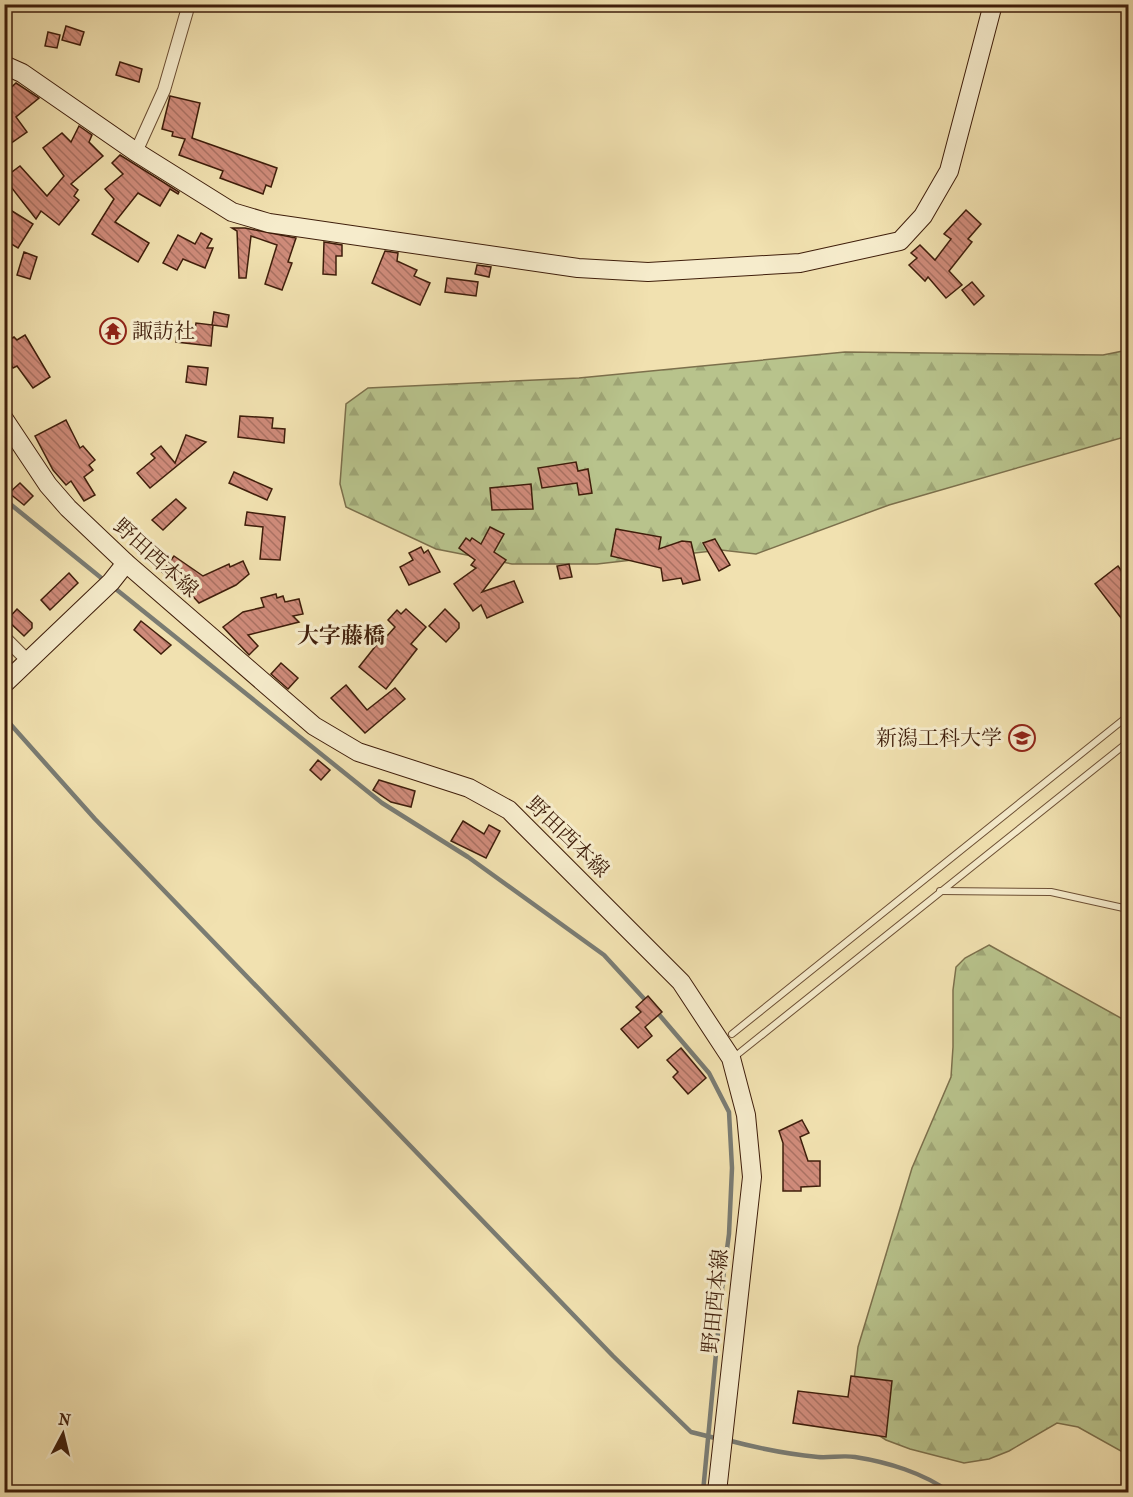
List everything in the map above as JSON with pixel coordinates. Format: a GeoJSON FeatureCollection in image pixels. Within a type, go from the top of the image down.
{"type":"FeatureCollection","features":[{"type":"Feature","properties":{"kind":"main road"},"geometry":{"type":"LineString","coordinates":[[4,65],[22,73],[136,152],[232,212],[269,223],[578,268],[648,272],[800,263],[900,241],[923,216],[949,171],[993,4]]}},
{"type":"Feature","properties":{"kind":"main road","name":"野田西本線"},"geometry":{"type":"LineString","coordinates":[[4,419],[48,485],[68,508],[126,563],[314,726],[358,752],[469,788],[509,810],[681,982],[731,1059],[746,1115],[752,1177],[717,1492]]}},
{"type":"Feature","properties":{"kind":"main road"},"geometry":{"type":"LineString","coordinates":[[4,684],[109,583],[126,563]]}},
{"type":"Feature","properties":{"kind":"street"},"geometry":{"type":"LineString","coordinates":[[136,152],[164,90],[189,4]]}},
{"type":"Feature","properties":{"kind":"street"},"geometry":{"type":"LineString","coordinates":[[4,637],[28,661]]}},
{"type":"Feature","properties":{"kind":"lane"},"geometry":{"type":"LineString","coordinates":[[732,1034],[1128,716]]}},
{"type":"Feature","properties":{"kind":"lane"},"geometry":{"type":"LineString","coordinates":[[731,1059],[1128,742]]}},
{"type":"Feature","properties":{"kind":"lane"},"geometry":{"type":"LineString","coordinates":[[940,891],[1051,892],[1128,909]]}},
{"type":"Feature","properties":{"kind":"green space"},"geometry":{"type":"Polygon","coordinates":[[[1128,350],[1128,436],[889,505],[756,554],[721,550],[597,564],[512,564],[436,549],[346,507],[340,484],[346,404],[368,388],[579,378],[845,352],[1103,355],[1128,350]]]}},
{"type":"Feature","properties":{"kind":"green space"},"geometry":{"type":"Polygon","coordinates":[[[989,945],[1128,1022],[1128,1455],[1078,1427],[1057,1423],[1009,1451],[989,1459],[964,1463],[910,1449],[886,1440],[869,1429],[854,1380],[858,1347],[912,1168],[951,1077],[953,990],[956,967],[965,958],[989,945]]]}},
{"type":"Feature","properties":{"kind":"building"},"geometry":{"type":"Polygon","coordinates":[[[66,26],[84,32],[80,45],[62,40],[66,26]]]}},
{"type":"Feature","properties":{"kind":"building"},"geometry":{"type":"Polygon","coordinates":[[[48,32],[60,35],[57,48],[45,46],[48,32]]]}},
{"type":"Feature","properties":{"kind":"building"},"geometry":{"type":"Polygon","coordinates":[[[120,62],[142,69],[139,82],[116,75],[120,62]]]}},
{"type":"Feature","properties":{"kind":"building"},"geometry":{"type":"Polygon","coordinates":[[[16,83],[39,98],[16,117],[27,132],[4,148],[4,94],[16,83]]]}},
{"type":"Feature","properties":{"kind":"building"},"geometry":{"type":"Polygon","coordinates":[[[170,96],[200,103],[192,138],[277,168],[271,187],[266,185],[263,194],[220,178],[223,171],[179,155],[185,139],[172,136],[173,132],[162,129],[170,96]]]}},
{"type":"Feature","properties":{"kind":"building"},"geometry":{"type":"Polygon","coordinates":[[[79,126],[92,135],[89,142],[103,156],[71,184],[78,190],[74,196],[79,200],[59,225],[41,211],[36,219],[4,178],[20,166],[47,196],[64,176],[43,148],[62,133],[71,142],[79,126]]]}},
{"type":"Feature","properties":{"kind":"building"},"geometry":{"type":"Polygon","coordinates":[[[120,155],[179,192],[178,194],[170,189],[160,206],[138,193],[115,222],[149,243],[138,262],[92,234],[114,199],[105,189],[123,174],[112,163],[120,155]]]}},
{"type":"Feature","properties":{"kind":"building"},"geometry":{"type":"Polygon","coordinates":[[[4,206],[33,224],[18,248],[8,242],[11,238],[4,234],[4,206]]]}},
{"type":"Feature","properties":{"kind":"building"},"geometry":{"type":"Polygon","coordinates":[[[966,210],[981,224],[968,239],[972,242],[949,271],[962,285],[946,298],[928,277],[925,281],[909,265],[917,258],[911,253],[920,245],[935,260],[951,239],[944,234],[966,210]]]}},
{"type":"Feature","properties":{"kind":"building"},"geometry":{"type":"Polygon","coordinates":[[[232,228],[245,228],[296,238],[288,262],[292,263],[282,290],[265,284],[277,245],[251,236],[246,278],[239,278],[237,231],[232,228]]]}},
{"type":"Feature","properties":{"kind":"building"},"geometry":{"type":"Polygon","coordinates":[[[201,233],[212,239],[207,248],[213,248],[205,268],[183,259],[177,270],[163,263],[178,235],[195,244],[201,233]]]}},
{"type":"Feature","properties":{"kind":"building"},"geometry":{"type":"Polygon","coordinates":[[[324,242],[342,245],[342,256],[336,256],[336,275],[323,274],[324,242]]]}},
{"type":"Feature","properties":{"kind":"building"},"geometry":{"type":"Polygon","coordinates":[[[385,251],[398,253],[397,261],[417,270],[414,276],[430,283],[420,305],[372,283],[385,251]]]}},
{"type":"Feature","properties":{"kind":"building"},"geometry":{"type":"Polygon","coordinates":[[[24,252],[37,257],[30,279],[17,275],[24,252]]]}},
{"type":"Feature","properties":{"kind":"building"},"geometry":{"type":"Polygon","coordinates":[[[477,265],[491,267],[489,277],[475,274],[477,265]]]}},
{"type":"Feature","properties":{"kind":"building"},"geometry":{"type":"Polygon","coordinates":[[[447,278],[478,282],[476,296],[445,292],[447,278]]]}},
{"type":"Feature","properties":{"kind":"building"},"geometry":{"type":"Polygon","coordinates":[[[972,282],[984,296],[974,305],[962,290],[972,282]]]}},
{"type":"Feature","properties":{"kind":"building"},"geometry":{"type":"Polygon","coordinates":[[[214,312],[229,315],[227,327],[213,325],[211,346],[176,342],[177,328],[195,330],[196,323],[212,325],[214,312]]]}},
{"type":"Feature","properties":{"kind":"building"},"geometry":{"type":"Polygon","coordinates":[[[25,335],[50,377],[33,388],[17,366],[13,368],[7,358],[11,356],[4,347],[4,343],[14,337],[17,340],[25,335]]]}},
{"type":"Feature","properties":{"kind":"building"},"geometry":{"type":"Polygon","coordinates":[[[188,366],[208,368],[206,385],[186,382],[188,366]]]}},
{"type":"Feature","properties":{"kind":"building"},"geometry":{"type":"Polygon","coordinates":[[[240,416],[273,418],[272,428],[285,429],[284,443],[238,437],[240,416]]]}},
{"type":"Feature","properties":{"kind":"building"},"geometry":{"type":"Polygon","coordinates":[[[66,420],[80,448],[83,446],[95,460],[89,465],[93,470],[84,477],[95,495],[84,501],[71,481],[66,485],[53,470],[35,436],[66,420]]]}},
{"type":"Feature","properties":{"kind":"building"},"geometry":{"type":"Polygon","coordinates":[[[186,435],[206,442],[150,488],[137,473],[155,458],[151,454],[161,446],[175,463],[186,435]]]}},
{"type":"Feature","properties":{"kind":"building"},"geometry":{"type":"Polygon","coordinates":[[[576,462],[578,471],[588,469],[592,493],[579,495],[577,483],[542,488],[538,468],[576,462]]]}},
{"type":"Feature","properties":{"kind":"building"},"geometry":{"type":"Polygon","coordinates":[[[234,472],[272,489],[267,500],[229,483],[234,472]]]}},
{"type":"Feature","properties":{"kind":"building"},"geometry":{"type":"Polygon","coordinates":[[[20,483],[33,496],[24,505],[9,493],[20,483]]]}},
{"type":"Feature","properties":{"kind":"building"},"geometry":{"type":"Polygon","coordinates":[[[531,484],[533,509],[492,510],[490,488],[531,484]]]}},
{"type":"Feature","properties":{"kind":"building"},"geometry":{"type":"Polygon","coordinates":[[[176,499],[186,508],[163,530],[152,520],[176,499]]]}},
{"type":"Feature","properties":{"kind":"building"},"geometry":{"type":"Polygon","coordinates":[[[247,512],[285,517],[280,560],[260,559],[263,527],[245,525],[247,512]]]}},
{"type":"Feature","properties":{"kind":"building"},"geometry":{"type":"Polygon","coordinates":[[[490,527],[504,534],[494,552],[506,560],[482,592],[514,581],[523,602],[487,618],[481,605],[473,611],[454,584],[476,568],[471,565],[475,560],[459,548],[466,538],[470,541],[472,538],[481,544],[490,527]]]}},
{"type":"Feature","properties":{"kind":"building"},"geometry":{"type":"Polygon","coordinates":[[[616,529],[661,537],[659,549],[682,541],[691,542],[700,580],[683,584],[681,578],[663,581],[661,568],[611,556],[616,529]]]}},
{"type":"Feature","properties":{"kind":"building"},"geometry":{"type":"Polygon","coordinates":[[[715,539],[730,565],[719,571],[703,543],[715,539]]]}},
{"type":"Feature","properties":{"kind":"building"},"geometry":{"type":"Polygon","coordinates":[[[421,547],[424,553],[428,550],[440,572],[409,585],[400,567],[413,560],[409,553],[421,547]]]}},
{"type":"Feature","properties":{"kind":"building"},"geometry":{"type":"Polygon","coordinates":[[[174,556],[203,576],[229,564],[230,567],[243,561],[249,574],[236,585],[199,603],[180,582],[178,584],[162,572],[174,556]]]}},
{"type":"Feature","properties":{"kind":"building"},"geometry":{"type":"Polygon","coordinates":[[[569,564],[572,577],[560,579],[557,566],[569,564]]]}},
{"type":"Feature","properties":{"kind":"building"},"geometry":{"type":"Polygon","coordinates":[[[1118,566],[1128,580],[1128,627],[1095,584],[1118,566]]]}},
{"type":"Feature","properties":{"kind":"building"},"geometry":{"type":"Polygon","coordinates":[[[69,573],[78,583],[50,610],[41,600],[69,573]]]}},
{"type":"Feature","properties":{"kind":"building"},"geometry":{"type":"Polygon","coordinates":[[[276,594],[277,598],[283,596],[285,602],[299,599],[303,614],[293,616],[299,622],[248,635],[258,646],[249,655],[223,627],[243,612],[264,607],[261,598],[276,594]]]}},
{"type":"Feature","properties":{"kind":"building"},"geometry":{"type":"Polygon","coordinates":[[[17,609],[32,623],[32,628],[24,636],[7,620],[17,609]]]}},
{"type":"Feature","properties":{"kind":"building"},"geometry":{"type":"Polygon","coordinates":[[[406,609],[426,627],[411,644],[417,649],[386,689],[359,667],[378,643],[380,644],[395,627],[388,620],[397,610],[401,614],[406,609]]]}},
{"type":"Feature","properties":{"kind":"building"},"geometry":{"type":"Polygon","coordinates":[[[445,609],[459,623],[459,628],[446,642],[429,626],[445,609]]]}},
{"type":"Feature","properties":{"kind":"building"},"geometry":{"type":"Polygon","coordinates":[[[141,621],[171,645],[161,654],[134,630],[141,621]]]}},
{"type":"Feature","properties":{"kind":"building"},"geometry":{"type":"Polygon","coordinates":[[[281,663],[298,678],[288,689],[271,674],[281,663]]]}},
{"type":"Feature","properties":{"kind":"building"},"geometry":{"type":"Polygon","coordinates":[[[346,685],[367,710],[395,688],[405,699],[365,733],[331,698],[346,685]]]}},
{"type":"Feature","properties":{"kind":"building"},"geometry":{"type":"Polygon","coordinates":[[[318,760],[330,770],[321,780],[310,770],[318,760]]]}},
{"type":"Feature","properties":{"kind":"building"},"geometry":{"type":"Polygon","coordinates":[[[379,780],[415,791],[411,807],[391,802],[373,790],[379,780]]]}},
{"type":"Feature","properties":{"kind":"building"},"geometry":{"type":"Polygon","coordinates":[[[463,821],[484,834],[489,825],[500,831],[486,858],[451,841],[463,821]]]}},
{"type":"Feature","properties":{"kind":"building"},"geometry":{"type":"Polygon","coordinates":[[[648,996],[662,1012],[645,1027],[652,1036],[638,1048],[621,1029],[641,1012],[636,1007],[648,996]]]}},
{"type":"Feature","properties":{"kind":"building"},"geometry":{"type":"Polygon","coordinates":[[[681,1048],[706,1078],[688,1094],[673,1077],[678,1072],[667,1060],[681,1048]]]}},
{"type":"Feature","properties":{"kind":"building"},"geometry":{"type":"Polygon","coordinates":[[[802,1120],[809,1133],[800,1137],[808,1161],[820,1161],[820,1186],[801,1187],[801,1191],[783,1191],[783,1143],[779,1131],[802,1120]]]}},
{"type":"Feature","properties":{"kind":"building"},"geometry":{"type":"Polygon","coordinates":[[[851,1376],[892,1381],[886,1437],[793,1423],[798,1391],[848,1397],[851,1376]]]}},
{"type":"Feature","properties":{"kind":"waterway"},"geometry":{"type":"LineString","coordinates":[[4,499],[105,581]]}},
{"type":"Feature","properties":{"kind":"waterway"},"geometry":{"type":"LineString","coordinates":[[112,586],[382,803],[468,857],[604,955],[648,1003]]}},
{"type":"Feature","properties":{"kind":"waterway"},"geometry":{"type":"LineString","coordinates":[[4,717],[95,819],[613,1356],[691,1432],[719,1439]]}},
{"type":"Feature","properties":{"kind":"waterway"},"geometry":{"type":"LineString","coordinates":[[656,1011],[709,1073],[729,1112],[732,1168],[729,1234],[703,1492]]}},
{"type":"Feature","properties":{"kind":"waterway"},"geometry":{"type":"LineString","coordinates":[[727,1440],[795,1454],[823,1457],[850,1456],[880,1462],[917,1474],[949,1492]]}},
{"type":"Feature","properties":{"kind":"place","name":"諏訪社"},"geometry":{"type":"Point","coordinates":[113,331]}},
{"type":"Feature","properties":{"kind":"place","name":"新潟工科大学"},"geometry":{"type":"Point","coordinates":[1022,738]}},
{"type":"Feature","properties":{"kind":"district","name":"大字藤橋"},"geometry":{"type":"Point","coordinates":[341,636]}}]}
